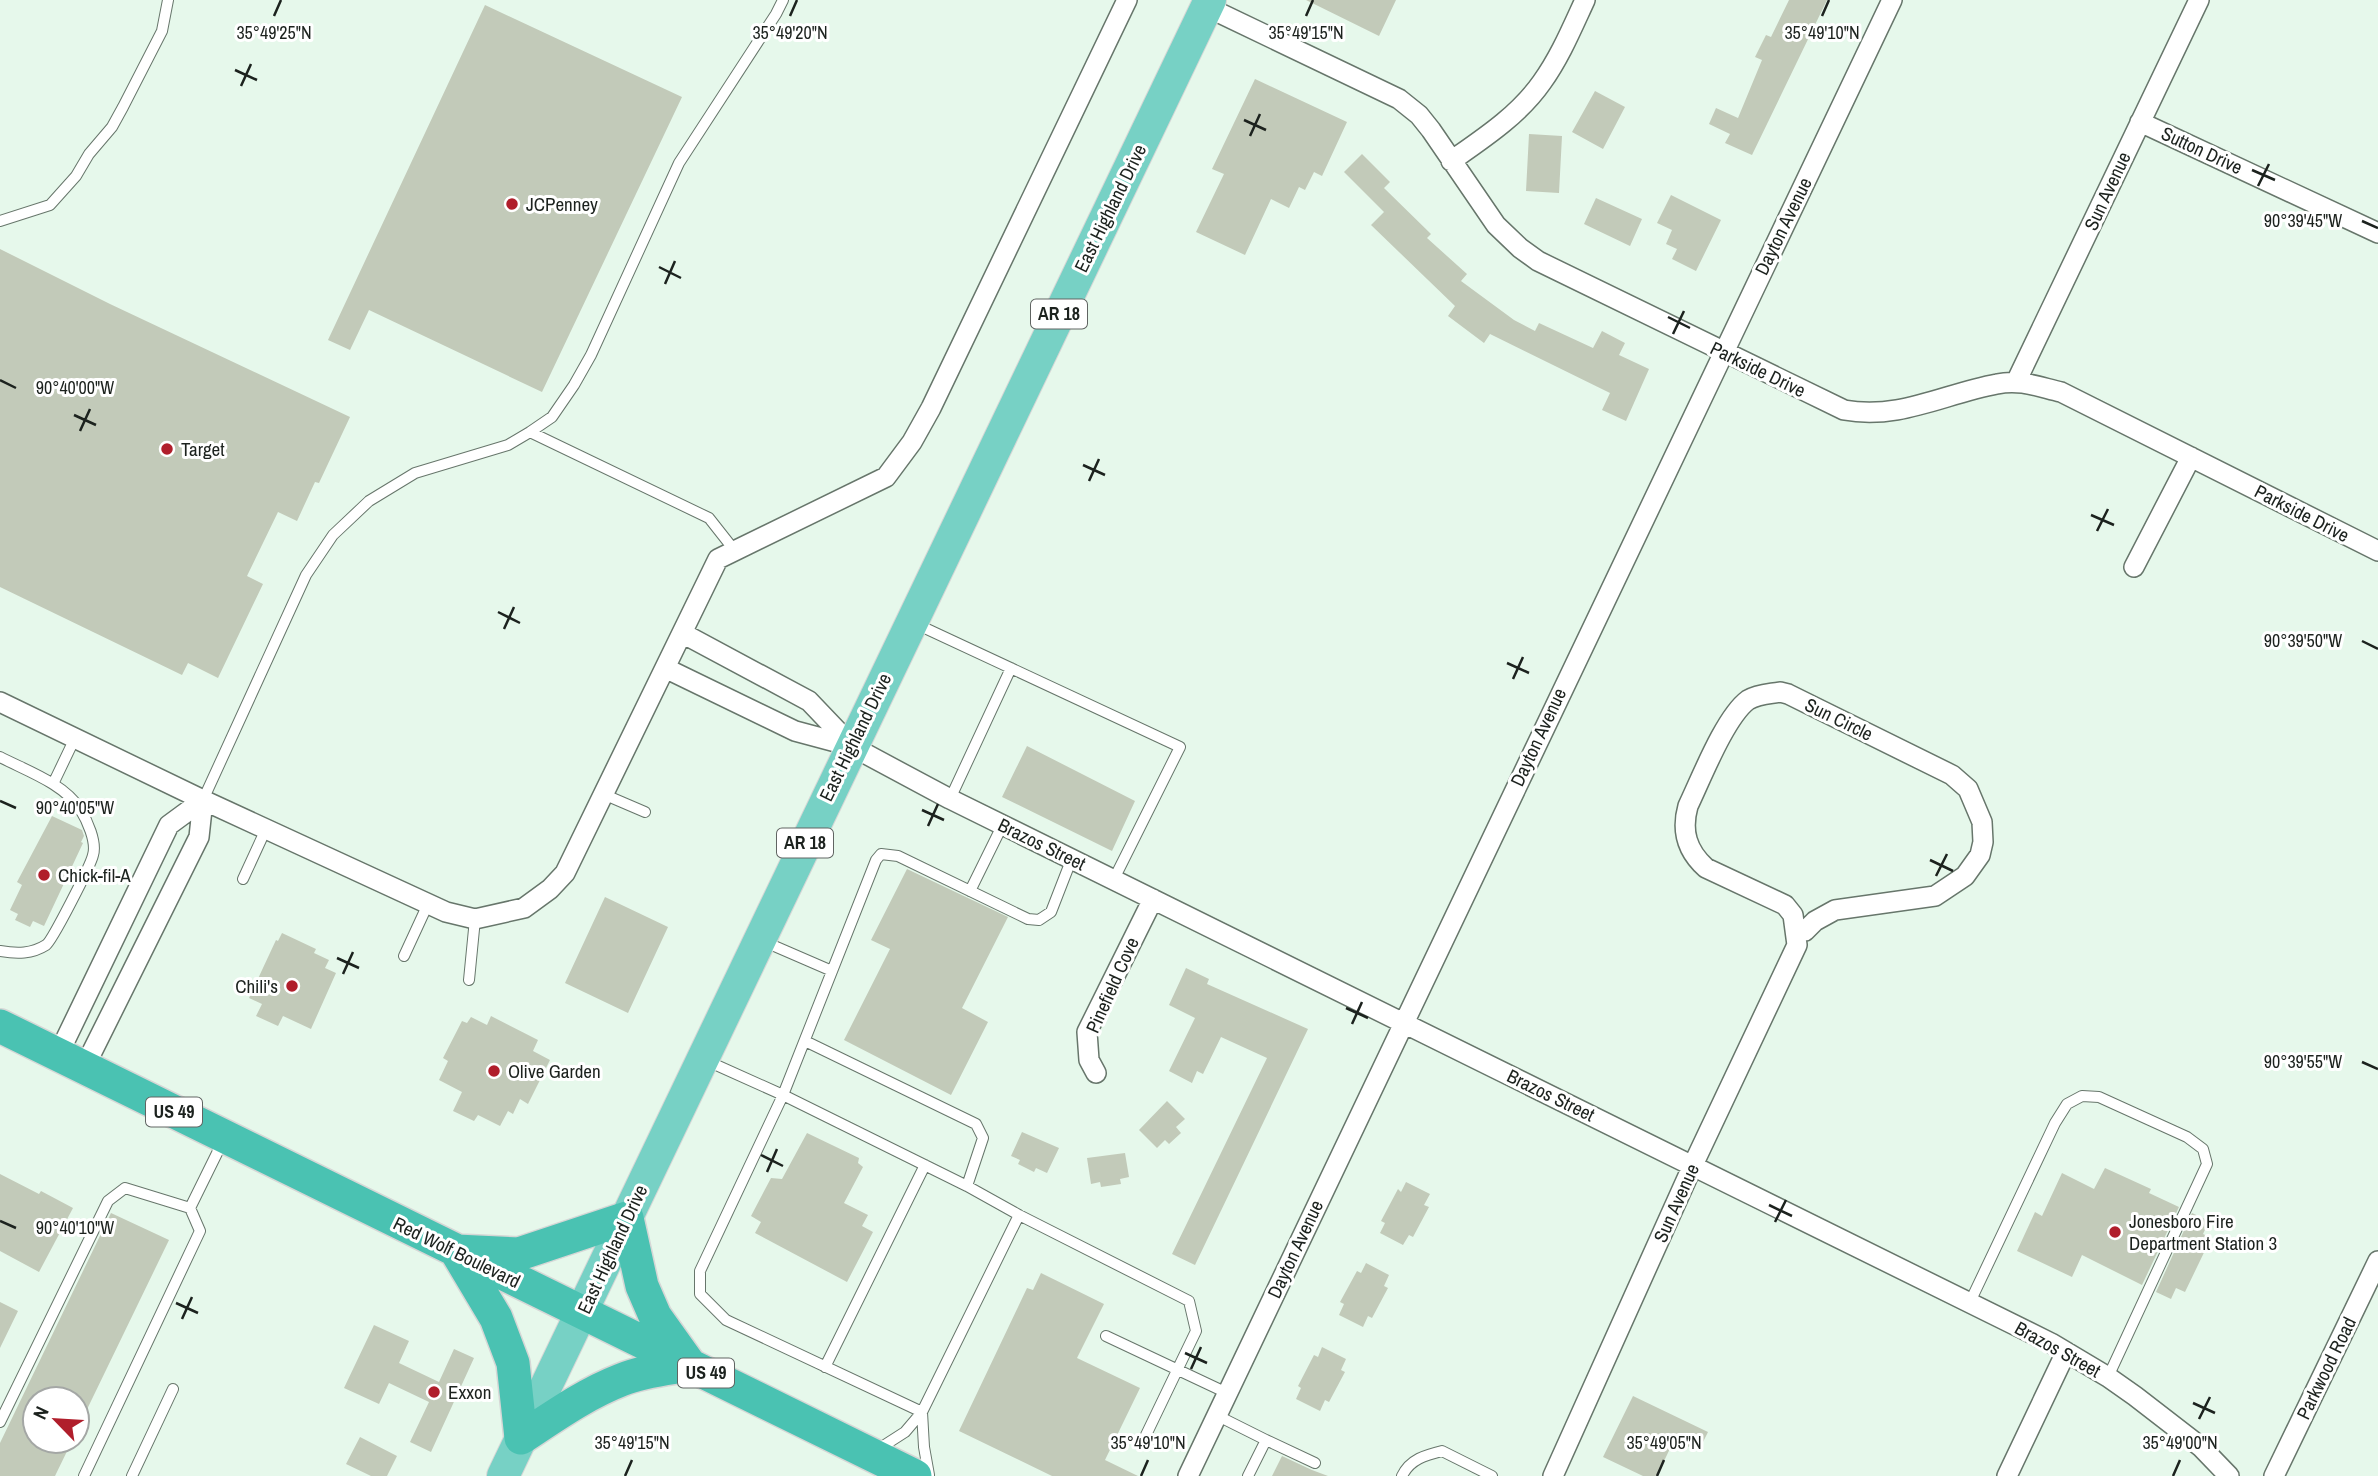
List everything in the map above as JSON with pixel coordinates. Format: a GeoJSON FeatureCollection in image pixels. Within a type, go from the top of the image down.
{"type":"FeatureCollection","features":[{"type":"Feature","properties":{"kind":"highway","name":"Red Wolf Boulevard"},"geometry":{"type":"LineString","coordinates":[[2,1032],[71,1062],[915,1476]]}},
{"type":"Feature","properties":{"kind":"highway"},"geometry":{"type":"LineString","coordinates":[[627,1218],[642,1286],[655,1316],[690,1365],[621,1379],[586,1396],[521,1438],[513,1363],[496,1318],[456,1251],[519,1254],[627,1218]]}},
{"type":"Feature","properties":{"kind":"main road","name":"East Highland Drive"},"geometry":{"type":"LineString","coordinates":[[503,1476],[1209,4]]}},
{"type":"Feature","properties":{"kind":"street"},"geometry":{"type":"LineString","coordinates":[[0,702],[203,800],[446,912],[475,919],[524,908],[550,889],[565,873],[718,559],[886,477],[912,442],[1127,0]]}},
{"type":"Feature","properties":{"kind":"street"},"geometry":{"type":"LineString","coordinates":[[1451,161],[1500,126],[1541,85],[1557,60],[1585,0]]}},
{"type":"Feature","properties":{"kind":"street","name":"Dayton Avenue"},"geometry":{"type":"LineString","coordinates":[[1188,1476],[1892,0]]}},
{"type":"Feature","properties":{"kind":"street","name":"Sun Avenue"},"geometry":{"type":"LineString","coordinates":[[2016,382],[2199,0]]}},
{"type":"Feature","properties":{"kind":"street","name":"Parkside Drive"},"geometry":{"type":"LineString","coordinates":[[1209,4],[1399,99],[1419,116],[1496,225],[1538,261],[1844,410],[1867,415],[1906,410],[1998,383],[2016,382],[2045,387],[2061,392],[2378,551]]}},
{"type":"Feature","properties":{"kind":"street","name":"Sutton Drive"},"geometry":{"type":"LineString","coordinates":[[2140,122],[2378,233]]}},
{"type":"Feature","properties":{"kind":"street"},"geometry":{"type":"LineString","coordinates":[[2134,567],[2190,457]]}},
{"type":"Feature","properties":{"kind":"street"},"geometry":{"type":"LineString","coordinates":[[682,634],[809,701],[851,746]]}},
{"type":"Feature","properties":{"kind":"street"},"geometry":{"type":"LineString","coordinates":[[665,668],[794,731],[851,746]]}},
{"type":"Feature","properties":{"kind":"street","name":"Sun Circle"},"geometry":{"type":"LineString","coordinates":[[1766,693],[1788,694],[1952,775],[1968,789],[1982,821],[1983,842],[1977,860],[1965,876],[1942,893],[1835,909],[1815,921],[1805,931],[1796,930],[1793,915],[1785,905],[1706,868],[1696,859],[1686,840],[1684,819],[1688,806],[1732,716],[1746,702],[1766,693]]}},
{"type":"Feature","properties":{"kind":"street","name":"Brazos Street"},"geometry":{"type":"LineString","coordinates":[[851,746],[950,799],[1970,1302],[2066,1352],[2108,1377],[2201,1447],[2229,1476]]}},
{"type":"Feature","properties":{"kind":"street"},"geometry":{"type":"LineString","coordinates":[[71,1062],[199,837],[203,800]]}},
{"type":"Feature","properties":{"kind":"street"},"geometry":{"type":"LineString","coordinates":[[71,1062],[169,825],[203,800]]}},
{"type":"Feature","properties":{"kind":"street","name":"Pinefield Cove"},"geometry":{"type":"LineString","coordinates":[[1096,1073],[1088,1060],[1087,1032],[1153,899]]}},
{"type":"Feature","properties":{"kind":"street","name":"Sun Avenue"},"geometry":{"type":"LineString","coordinates":[[1553,1476],[1693,1165],[1797,945],[1796,930]]}},
{"type":"Feature","properties":{"kind":"street","name":"Parkwood Road"},"geometry":{"type":"LineString","coordinates":[[2274,1476],[2378,1261]]}},
{"type":"Feature","properties":{"kind":"street"},"geometry":{"type":"LineString","coordinates":[[2007,1476],[2066,1352]]}},
{"type":"Feature","properties":{"kind":"lane"},"geometry":{"type":"LineString","coordinates":[[2,218],[27,214],[50,205],[76,176],[123,107],[162,30],[168,0]]}},
{"type":"Feature","properties":{"kind":"lane"},"geometry":{"type":"LineString","coordinates":[[203,800],[306,575],[333,536],[369,501],[415,473],[508,445],[552,417],[575,385],[591,355],[679,163],[783,0]]}},
{"type":"Feature","properties":{"kind":"lane"},"geometry":{"type":"LineString","coordinates":[[530,432],[709,518],[735,551]]}},
{"type":"Feature","properties":{"kind":"lane"},"geometry":{"type":"LineString","coordinates":[[911,621],[1180,747],[1114,879]]}},
{"type":"Feature","properties":{"kind":"lane"},"geometry":{"type":"LineString","coordinates":[[950,799],[1011,668]]}},
{"type":"Feature","properties":{"kind":"lane"},"geometry":{"type":"LineString","coordinates":[[53,784],[75,738]]}},
{"type":"Feature","properties":{"kind":"lane"},"geometry":{"type":"LineString","coordinates":[[0,757],[53,784],[79,807],[88,825],[94,853],[49,943],[17,954],[0,951]]}},
{"type":"Feature","properties":{"kind":"lane"},"geometry":{"type":"LineString","coordinates":[[603,794],[645,812]]}},
{"type":"Feature","properties":{"kind":"lane"},"geometry":{"type":"LineString","coordinates":[[971,891],[1003,824]]}},
{"type":"Feature","properties":{"kind":"lane"},"geometry":{"type":"LineString","coordinates":[[243,879],[266,829]]}},
{"type":"Feature","properties":{"kind":"lane"},"geometry":{"type":"LineString","coordinates":[[922,1412],[726,1320],[699,1294],[700,1271],[783,1095],[876,860],[881,854],[898,856],[1028,919],[1039,920],[1051,912],[1072,858]]}},
{"type":"Feature","properties":{"kind":"lane"},"geometry":{"type":"LineString","coordinates":[[404,956],[428,904]]}},
{"type":"Feature","properties":{"kind":"lane"},"geometry":{"type":"LineString","coordinates":[[469,980],[475,919]]}},
{"type":"Feature","properties":{"kind":"lane"},"geometry":{"type":"LineString","coordinates":[[759,939],[832,971]]}},
{"type":"Feature","properties":{"kind":"lane"},"geometry":{"type":"LineString","coordinates":[[805,1041],[976,1124],[983,1138],[967,1186]]}},
{"type":"Feature","properties":{"kind":"lane"},"geometry":{"type":"LineString","coordinates":[[702,1058],[925,1165],[1189,1301],[1196,1331],[1146,1434]]}},
{"type":"Feature","properties":{"kind":"lane"},"geometry":{"type":"LineString","coordinates":[[1970,1302],[2055,1123],[2067,1104],[2082,1096],[2099,1097],[2187,1137],[2203,1149],[2207,1164],[2108,1377]]}},
{"type":"Feature","properties":{"kind":"lane"},"geometry":{"type":"LineString","coordinates":[[190,1208],[225,1137]]}},
{"type":"Feature","properties":{"kind":"lane"},"geometry":{"type":"LineString","coordinates":[[825,1367],[925,1165]]}},
{"type":"Feature","properties":{"kind":"lane"},"geometry":{"type":"LineString","coordinates":[[0,1422],[108,1201],[125,1188],[190,1208],[200,1231],[84,1476]]}},
{"type":"Feature","properties":{"kind":"lane"},"geometry":{"type":"LineString","coordinates":[[871,1454],[905,1433],[922,1412],[1019,1215]]}},
{"type":"Feature","properties":{"kind":"lane"},"geometry":{"type":"LineString","coordinates":[[1106,1336],[1227,1393]]}},
{"type":"Feature","properties":{"kind":"lane"},"geometry":{"type":"LineString","coordinates":[[132,1476],[173,1389]]}},
{"type":"Feature","properties":{"kind":"lane"},"geometry":{"type":"LineString","coordinates":[[922,1412],[929,1476]]}},
{"type":"Feature","properties":{"kind":"lane"},"geometry":{"type":"LineString","coordinates":[[1216,1415],[1315,1462]]}},
{"type":"Feature","properties":{"kind":"lane"},"geometry":{"type":"LineString","coordinates":[[1248,1476],[1266,1440]]}},
{"type":"Feature","properties":{"kind":"lane"},"geometry":{"type":"LineString","coordinates":[[1402,1476],[1406,1467],[1422,1456],[1442,1451],[1489,1475]]}},
{"type":"Feature","properties":{"kind":"building"},"geometry":{"type":"Polygon","coordinates":[[[1306,0],[1396,0],[1379,36],[1306,0]]]}},
{"type":"Feature","properties":{"kind":"building"},"geometry":{"type":"Polygon","coordinates":[[[1789,0],[1827,0],[1752,155],[1725,143],[1730,134],[1709,124],[1716,108],[1738,118],[1762,60],[1755,57],[1766,35],[1771,37],[1789,0]]]}},
{"type":"Feature","properties":{"kind":"building","name":"JCPenney"},"geometry":{"type":"Polygon","coordinates":[[[485,5],[682,97],[542,392],[369,310],[350,350],[328,340],[485,5]]]}},
{"type":"Feature","properties":{"kind":"building"},"geometry":{"type":"Polygon","coordinates":[[[1255,79],[1347,122],[1322,176],[1314,172],[1305,190],[1299,187],[1289,208],[1271,199],[1245,255],[1196,232],[1224,174],[1212,169],[1255,79]]]}},
{"type":"Feature","properties":{"kind":"building"},"geometry":{"type":"Polygon","coordinates":[[[1595,91],[1625,107],[1603,149],[1572,132],[1595,91]]]}},
{"type":"Feature","properties":{"kind":"building"},"geometry":{"type":"Polygon","coordinates":[[[1529,134],[1562,136],[1559,193],[1526,191],[1529,134]]]}},
{"type":"Feature","properties":{"kind":"building"},"geometry":{"type":"Polygon","coordinates":[[[1362,154],[1390,182],[1384,188],[1431,234],[1427,238],[1467,274],[1461,281],[1514,320],[1535,331],[1539,323],[1593,348],[1602,331],[1625,343],[1619,355],[1649,369],[1626,421],[1602,410],[1610,393],[1490,334],[1484,343],[1448,316],[1455,306],[1371,225],[1384,212],[1344,172],[1362,154]]]}},
{"type":"Feature","properties":{"kind":"building"},"geometry":{"type":"Polygon","coordinates":[[[1671,195],[1721,220],[1696,271],[1672,259],[1677,249],[1666,244],[1672,230],[1657,223],[1671,195]]]}},
{"type":"Feature","properties":{"kind":"building"},"geometry":{"type":"Polygon","coordinates":[[[1596,198],[1642,219],[1630,246],[1584,224],[1596,198]]]}},
{"type":"Feature","properties":{"kind":"building","name":"Target"},"geometry":{"type":"Polygon","coordinates":[[[0,249],[350,417],[319,483],[315,482],[297,521],[278,512],[247,576],[263,584],[218,678],[188,663],[182,675],[0,587],[0,249]]]}},
{"type":"Feature","properties":{"kind":"building"},"geometry":{"type":"Polygon","coordinates":[[[1027,746],[1135,801],[1112,851],[1002,797],[1027,746]]]}},
{"type":"Feature","properties":{"kind":"building","name":"Chick-fil-A"},"geometry":{"type":"Polygon","coordinates":[[[52,816],[82,830],[83,843],[44,926],[33,921],[30,927],[15,920],[18,914],[10,910],[22,885],[17,882],[52,816]]]}},
{"type":"Feature","properties":{"kind":"building"},"geometry":{"type":"Polygon","coordinates":[[[907,869],[1008,917],[962,1008],[988,1022],[951,1095],[844,1040],[890,949],[871,940],[907,869]]]}},
{"type":"Feature","properties":{"kind":"building"},"geometry":{"type":"Polygon","coordinates":[[[605,897],[668,927],[628,1013],[565,983],[605,897]]]}},
{"type":"Feature","properties":{"kind":"building","name":"Chili's"},"geometry":{"type":"Polygon","coordinates":[[[282,933],[316,949],[314,953],[329,960],[325,968],[336,973],[311,1029],[283,1016],[278,1026],[256,1016],[262,1004],[249,998],[276,940],[278,941],[282,933]]]}},
{"type":"Feature","properties":{"kind":"building"},"geometry":{"type":"Polygon","coordinates":[[[1186,968],[1209,979],[1207,984],[1308,1029],[1195,1265],[1172,1254],[1267,1058],[1221,1037],[1203,1074],[1197,1071],[1192,1083],[1169,1071],[1195,1018],[1169,1005],[1186,968]]]}},
{"type":"Feature","properties":{"kind":"building","name":"Olive Garden"},"geometry":{"type":"Polygon","coordinates":[[[491,1016],[538,1040],[533,1051],[550,1060],[528,1104],[520,1099],[513,1114],[508,1111],[500,1126],[478,1115],[474,1121],[453,1111],[462,1092],[439,1080],[448,1061],[443,1058],[462,1021],[467,1023],[471,1017],[487,1025],[491,1016]]]}},
{"type":"Feature","properties":{"kind":"building"},"geometry":{"type":"Polygon","coordinates":[[[1167,1101],[1185,1119],[1176,1127],[1181,1133],[1169,1144],[1165,1140],[1157,1148],[1139,1130],[1167,1101]]]}},
{"type":"Feature","properties":{"kind":"building"},"geometry":{"type":"Polygon","coordinates":[[[1022,1132],[1059,1148],[1047,1173],[1036,1168],[1034,1172],[1018,1164],[1020,1160],[1011,1156],[1022,1132]]]}},
{"type":"Feature","properties":{"kind":"building"},"geometry":{"type":"Polygon","coordinates":[[[807,1133],[859,1158],[858,1163],[863,1167],[844,1203],[868,1215],[862,1226],[873,1232],[847,1282],[755,1233],[761,1222],[751,1216],[771,1178],[782,1179],[807,1133]]]}},
{"type":"Feature","properties":{"kind":"building"},"geometry":{"type":"Polygon","coordinates":[[[1125,1153],[1129,1177],[1120,1179],[1121,1184],[1101,1187],[1100,1182],[1091,1184],[1087,1158],[1125,1153]]]}},
{"type":"Feature","properties":{"kind":"building","name":"Jonesboro Fire Department Station 3"},"geometry":{"type":"Polygon","coordinates":[[[2105,1168],[2151,1189],[2149,1193],[2179,1207],[2142,1285],[2082,1255],[2072,1277],[2017,1251],[2035,1212],[2042,1216],[2062,1173],[2094,1189],[2105,1168]]]}},
{"type":"Feature","properties":{"kind":"building"},"geometry":{"type":"Polygon","coordinates":[[[0,1174],[73,1208],[39,1272],[0,1251],[0,1174]]]}},
{"type":"Feature","properties":{"kind":"building"},"geometry":{"type":"Polygon","coordinates":[[[1406,1182],[1430,1194],[1424,1205],[1429,1207],[1413,1237],[1409,1235],[1403,1245],[1380,1233],[1385,1223],[1381,1221],[1398,1189],[1401,1192],[1406,1182]]]}},
{"type":"Feature","properties":{"kind":"building"},"geometry":{"type":"Polygon","coordinates":[[[111,1213],[169,1240],[91,1401],[91,1385],[28,1385],[111,1213]]]}},
{"type":"Feature","properties":{"kind":"building"},"geometry":{"type":"Polygon","coordinates":[[[2192,1213],[2209,1221],[2203,1234],[2211,1238],[2185,1292],[2176,1288],[2171,1299],[2156,1292],[2192,1213]]]}},
{"type":"Feature","properties":{"kind":"building"},"geometry":{"type":"Polygon","coordinates":[[[1366,1263],[1389,1275],[1384,1286],[1388,1288],[1372,1318],[1368,1316],[1363,1327],[1339,1315],[1344,1304],[1340,1302],[1357,1271],[1361,1273],[1366,1263]]]}},
{"type":"Feature","properties":{"kind":"building"},"geometry":{"type":"Polygon","coordinates":[[[1041,1273],[1104,1304],[1077,1358],[1140,1388],[1105,1460],[1138,1476],[1052,1476],[959,1431],[1027,1288],[1033,1290],[1041,1273]]]}},
{"type":"Feature","properties":{"kind":"building"},"geometry":{"type":"Polygon","coordinates":[[[0,1302],[18,1311],[0,1348],[0,1302]]]}},
{"type":"Feature","properties":{"kind":"building"},"geometry":{"type":"Polygon","coordinates":[[[374,1325],[409,1341],[399,1363],[439,1382],[454,1349],[474,1358],[431,1452],[410,1442],[429,1402],[389,1383],[379,1404],[344,1388],[374,1325]]]}},
{"type":"Feature","properties":{"kind":"building"},"geometry":{"type":"Polygon","coordinates":[[[1322,1347],[1346,1359],[1341,1370],[1345,1372],[1329,1402],[1325,1400],[1320,1411],[1296,1399],[1301,1388],[1298,1386],[1314,1355],[1318,1357],[1322,1347]]]}},
{"type":"Feature","properties":{"kind":"building"},"geometry":{"type":"Polygon","coordinates":[[[1633,1396],[1708,1432],[1701,1446],[1692,1441],[1689,1447],[1674,1440],[1657,1476],[1643,1476],[1603,1457],[1633,1396]]]}},
{"type":"Feature","properties":{"kind":"building"},"geometry":{"type":"Polygon","coordinates":[[[21,1399],[21,1455],[65,1455],[55,1476],[0,1476],[0,1443],[21,1399]]]}},
{"type":"Feature","properties":{"kind":"building"},"geometry":{"type":"Polygon","coordinates":[[[360,1437],[397,1456],[387,1476],[371,1476],[346,1464],[360,1437]]]}},
{"type":"Feature","properties":{"kind":"building"},"geometry":{"type":"Polygon","coordinates":[[[1282,1456],[1312,1470],[1328,1476],[1272,1476],[1282,1456]]]}},
{"type":"Feature","properties":{"kind":"place","name":"JCPenney"},"geometry":{"type":"Point","coordinates":[512,204]}},
{"type":"Feature","properties":{"kind":"place","name":"Target"},"geometry":{"type":"Point","coordinates":[167,449]}},
{"type":"Feature","properties":{"kind":"place","name":"Chick-fil-A"},"geometry":{"type":"Point","coordinates":[44,875]}},
{"type":"Feature","properties":{"kind":"place","name":"Chili's"},"geometry":{"type":"Point","coordinates":[292,986]}},
{"type":"Feature","properties":{"kind":"place","name":"Olive Garden"},"geometry":{"type":"Point","coordinates":[494,1071]}},
{"type":"Feature","properties":{"kind":"place","name":"Jonesboro Fire Department Station 3"},"geometry":{"type":"Point","coordinates":[2115,1232]}},
{"type":"Feature","properties":{"kind":"place","name":"Exxon"},"geometry":{"type":"Point","coordinates":[434,1392]}}]}
